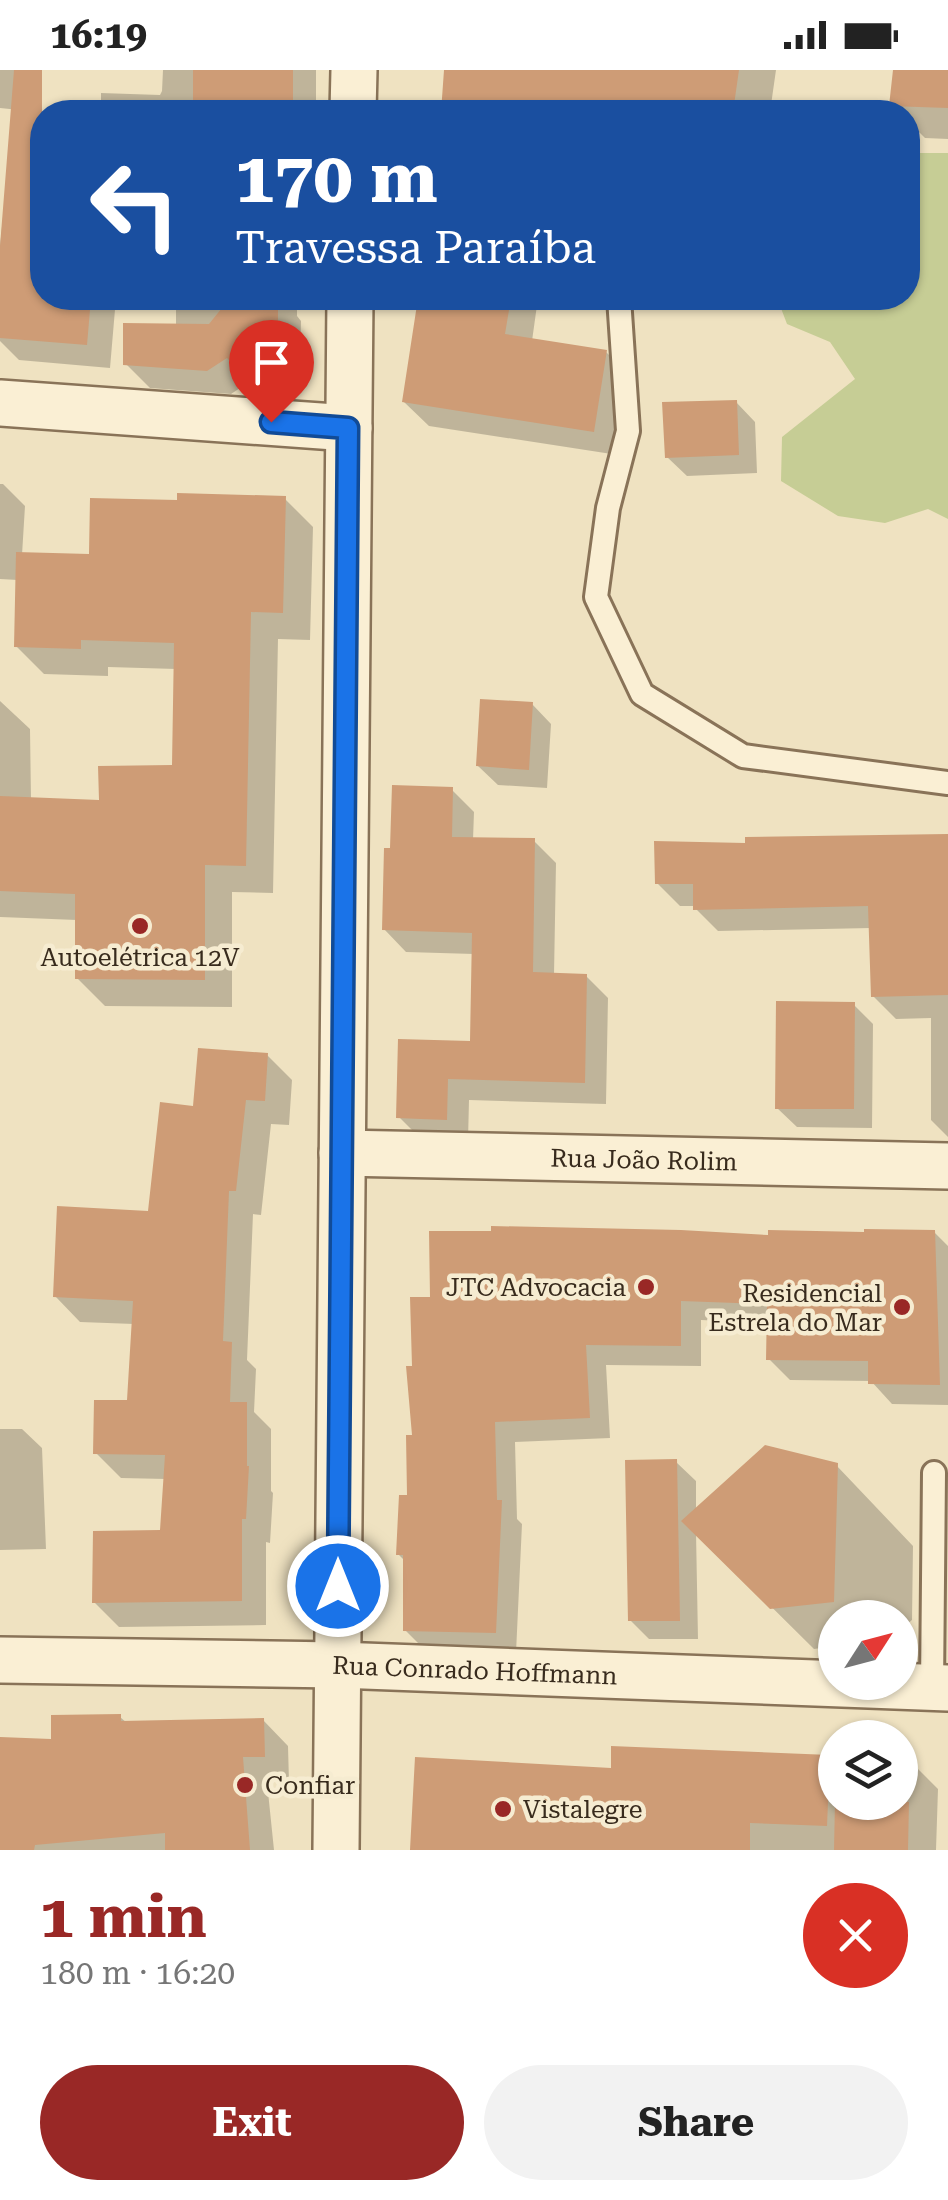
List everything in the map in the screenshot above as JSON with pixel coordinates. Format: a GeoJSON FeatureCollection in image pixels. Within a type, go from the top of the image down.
{"type":"FeatureCollection","features":[{"type":"Feature","properties":{"kind":"street"},"geometry":{"type":"LineString","coordinates":[[353,100],[354,70]]}},
{"type":"Feature","properties":{"kind":"street"},"geometry":{"type":"LineString","coordinates":[[336,1850],[350,310]]}},
{"type":"Feature","properties":{"kind":"street"},"geometry":{"type":"LineString","coordinates":[[0,403],[348,428]]}},
{"type":"Feature","properties":{"kind":"street","name":"Rua João Rolim"},"geometry":{"type":"LineString","coordinates":[[342,1153],[948,1166]]}},
{"type":"Feature","properties":{"kind":"street","name":"Rua Conrado Hoffmann"},"geometry":{"type":"LineString","coordinates":[[0,1660],[338,1665],[940,1688]]}},
{"type":"Feature","properties":{"kind":"lane"},"geometry":{"type":"LineString","coordinates":[[620,310],[628,431],[608,508],[596,597],[642,694],[743,756],[948,783]]}},
{"type":"Feature","properties":{"kind":"lane"},"geometry":{"type":"LineString","coordinates":[[934,1473],[940,1688]]}},
{"type":"Feature","properties":{"kind":"green space"},"geometry":{"type":"Polygon","coordinates":[[[920,153],[948,153],[948,519],[928,509],[885,523],[838,516],[781,481],[782,437],[855,379],[830,342],[787,324],[782,310],[920,310],[920,153]]]}},
{"type":"Feature","properties":{"kind":"building"},"geometry":{"type":"Polygon","coordinates":[[[14,70],[42,70],[42,100],[30,100],[30,310],[90,310],[87,345],[0,338],[0,246],[14,70]]]}},
{"type":"Feature","properties":{"kind":"building"},"geometry":{"type":"Polygon","coordinates":[[[193,70],[293,70],[293,100],[193,100],[193,70]]]}},
{"type":"Feature","properties":{"kind":"building"},"geometry":{"type":"Polygon","coordinates":[[[444,70],[739,70],[735,100],[442,100],[444,70]]]}},
{"type":"Feature","properties":{"kind":"building"},"geometry":{"type":"Polygon","coordinates":[[[893,70],[948,70],[948,108],[920,107],[920,100],[890,100],[893,70]]]}},
{"type":"Feature","properties":{"kind":"building"},"geometry":{"type":"Polygon","coordinates":[[[220,310],[278,310],[278,334],[235,366],[227,358],[207,371],[123,365],[123,323],[209,324],[220,310]]]}},
{"type":"Feature","properties":{"kind":"building"},"geometry":{"type":"Polygon","coordinates":[[[416,310],[509,310],[505,334],[607,350],[594,432],[402,402],[416,310]]]}},
{"type":"Feature","properties":{"kind":"building"},"geometry":{"type":"Polygon","coordinates":[[[737,400],[739,455],[665,458],[662,402],[737,400]]]}},
{"type":"Feature","properties":{"kind":"building"},"geometry":{"type":"Polygon","coordinates":[[[177,493],[286,496],[283,613],[251,612],[246,866],[205,865],[205,980],[75,979],[75,894],[0,891],[0,796],[99,800],[98,766],[172,765],[174,643],[81,640],[81,649],[14,647],[16,552],[89,554],[90,498],[177,500],[177,493]]]}},
{"type":"Feature","properties":{"kind":"building"},"geometry":{"type":"Polygon","coordinates":[[[480,699],[533,702],[529,770],[476,766],[480,699]]]}},
{"type":"Feature","properties":{"kind":"building"},"geometry":{"type":"Polygon","coordinates":[[[392,785],[453,787],[452,837],[535,838],[533,972],[587,974],[585,1083],[448,1079],[447,1120],[396,1118],[398,1039],[470,1041],[472,933],[382,930],[384,848],[390,848],[392,785]]]}},
{"type":"Feature","properties":{"kind":"building"},"geometry":{"type":"Polygon","coordinates":[[[948,834],[948,995],[871,997],[868,906],[693,910],[693,884],[655,884],[654,841],[745,843],[745,837],[948,834]]]}},
{"type":"Feature","properties":{"kind":"building"},"geometry":{"type":"Polygon","coordinates":[[[776,1001],[855,1002],[854,1109],[775,1109],[776,1001]]]}},
{"type":"Feature","properties":{"kind":"building"},"geometry":{"type":"Polygon","coordinates":[[[198,1048],[268,1053],[265,1101],[246,1100],[236,1191],[229,1191],[223,1341],[232,1342],[230,1402],[247,1402],[249,1466],[246,1519],[242,1519],[242,1601],[92,1603],[93,1531],[160,1530],[165,1455],[93,1454],[94,1400],[127,1400],[133,1301],[53,1297],[57,1206],[148,1211],[160,1102],[193,1106],[198,1048]]]}},
{"type":"Feature","properties":{"kind":"building"},"geometry":{"type":"Polygon","coordinates":[[[491,1226],[768,1235],[768,1230],[935,1230],[940,1385],[868,1384],[868,1361],[766,1360],[767,1304],[681,1301],[681,1346],[586,1345],[590,1418],[495,1422],[497,1500],[502,1500],[496,1633],[403,1631],[403,1555],[396,1555],[399,1495],[407,1495],[406,1435],[412,1435],[406,1366],[412,1366],[410,1297],[430,1297],[429,1231],[491,1231],[491,1226]]]}},
{"type":"Feature","properties":{"kind":"building"},"geometry":{"type":"Polygon","coordinates":[[[765,1445],[838,1463],[834,1600],[770,1609],[681,1521],[765,1445]]]}},
{"type":"Feature","properties":{"kind":"building"},"geometry":{"type":"Polygon","coordinates":[[[677,1459],[680,1621],[628,1621],[625,1460],[677,1459]]]}},
{"type":"Feature","properties":{"kind":"building"},"geometry":{"type":"Polygon","coordinates":[[[121,1714],[121,1721],[264,1718],[265,1757],[243,1757],[250,1850],[165,1850],[165,1833],[35,1845],[34,1850],[0,1850],[0,1737],[51,1739],[51,1715],[121,1714]]]}},
{"type":"Feature","properties":{"kind":"building"},"geometry":{"type":"Polygon","coordinates":[[[611,1746],[818,1755],[818,1820],[827,1820],[827,1826],[750,1823],[750,1850],[410,1850],[415,1757],[611,1768],[611,1746]]]}},
{"type":"Feature","properties":{"kind":"building"},"geometry":{"type":"Polygon","coordinates":[[[835,1820],[909,1820],[908,1850],[834,1850],[835,1820]]]}},
{"type":"Feature","properties":{"kind":"place","name":"Autoelétrica 12V"},"geometry":{"type":"Point","coordinates":[140,926]}},
{"type":"Feature","properties":{"kind":"place","name":"JTC Advocacia"},"geometry":{"type":"Point","coordinates":[646,1287]}},
{"type":"Feature","properties":{"kind":"place","name":"Residencial Estrela do Mar"},"geometry":{"type":"Point","coordinates":[902,1307]}},
{"type":"Feature","properties":{"kind":"place","name":"Confiar"},"geometry":{"type":"Point","coordinates":[245,1785]}},
{"type":"Feature","properties":{"kind":"place","name":"Vistalegre"},"geometry":{"type":"Point","coordinates":[503,1809]}},
{"type":"Feature","properties":{"kind":"route"},"geometry":{"type":"LineString","coordinates":[[271,422],[348,428],[338,1586]]}}]}
